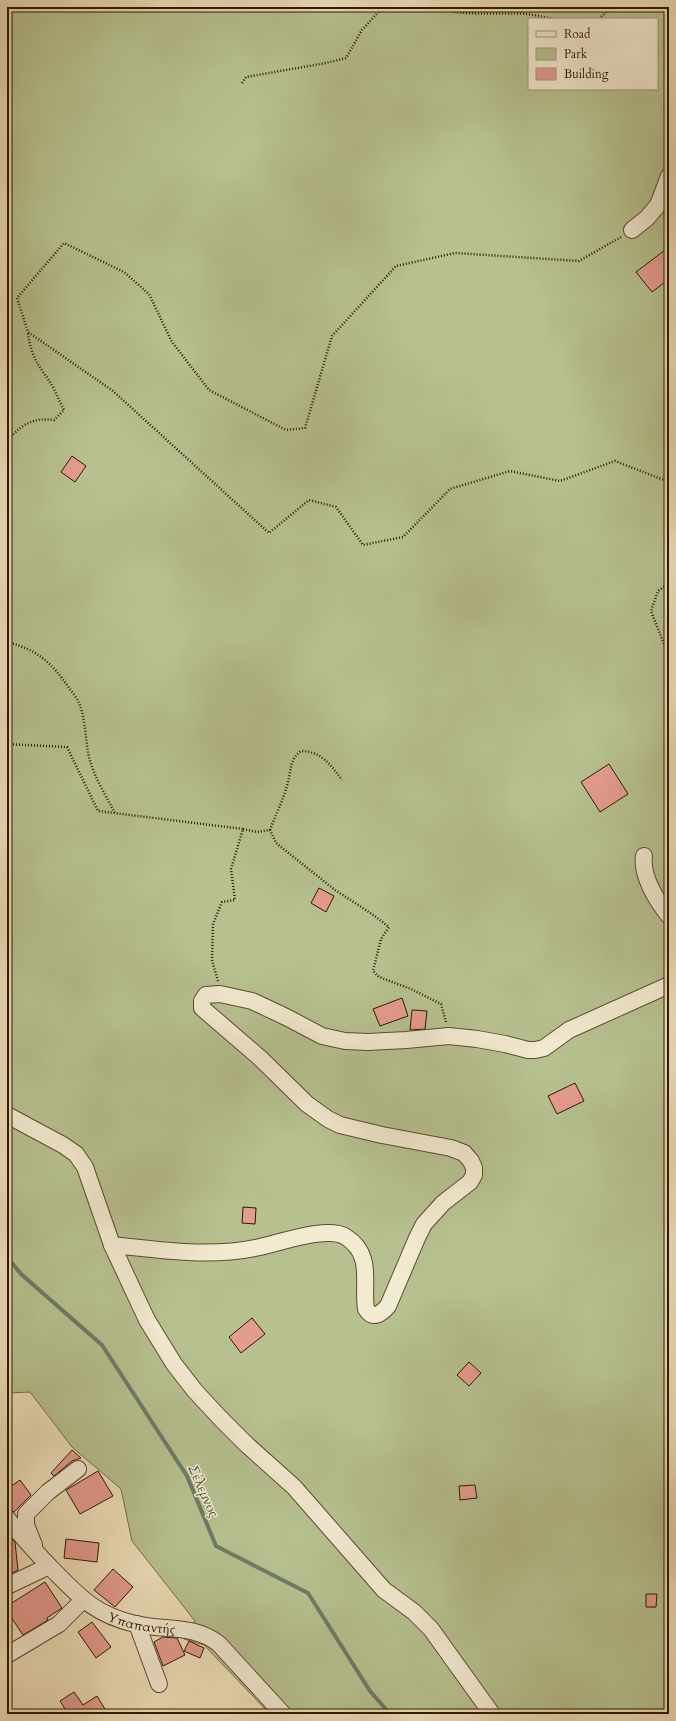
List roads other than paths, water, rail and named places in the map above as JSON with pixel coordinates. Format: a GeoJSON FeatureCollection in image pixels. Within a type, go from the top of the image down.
{"type":"FeatureCollection","features":[{"type":"Feature","properties":{"kind":"street"},"geometry":{"type":"LineString","coordinates":[[632,230],[647,218],[658,205],[669,176]]}},
{"type":"Feature","properties":{"kind":"street"},"geometry":{"type":"LineString","coordinates":[[644,856],[643,863],[648,879],[659,901],[669,916]]}},
{"type":"Feature","properties":{"kind":"street"},"geometry":{"type":"LineString","coordinates":[[112,1245],[196,1253],[226,1253],[257,1248],[322,1233],[334,1233],[345,1236],[354,1244],[360,1254],[366,1270],[366,1309],[369,1314],[376,1316],[382,1314],[388,1306],[424,1224],[443,1203],[470,1182],[474,1175],[474,1168],[471,1161],[464,1153],[451,1148],[382,1135],[340,1125],[317,1112],[236,1036],[202,1008],[202,1001],[206,995],[220,994],[252,1001],[322,1036],[334,1039],[368,1042],[449,1036],[505,1044],[528,1050],[544,1048],[569,1030],[669,985]]}},
{"type":"Feature","properties":{"kind":"street"},"geometry":{"type":"LineString","coordinates":[[7,1115],[63,1145],[76,1154],[85,1168],[112,1245],[147,1320],[174,1364],[195,1391],[246,1444],[294,1487],[384,1590],[414,1612],[431,1629],[492,1714]]}},
{"type":"Feature","properties":{"kind":"street"},"geometry":{"type":"LineString","coordinates":[[38,1554],[26,1525],[26,1514],[48,1492],[78,1469]]}},
{"type":"Feature","properties":{"kind":"street","name":"Υπαπαντής"},"geometry":{"type":"LineString","coordinates":[[7,1518],[49,1566],[83,1600],[115,1618],[137,1624],[184,1629],[210,1637],[219,1644],[283,1714]]}},
{"type":"Feature","properties":{"kind":"street"},"geometry":{"type":"LineString","coordinates":[[7,1586],[49,1566]]}},
{"type":"Feature","properties":{"kind":"street"},"geometry":{"type":"LineString","coordinates":[[7,1655],[59,1624],[83,1600]]}},
{"type":"Feature","properties":{"kind":"street"},"geometry":{"type":"LineString","coordinates":[[137,1624],[159,1684]]}},
{"type":"Feature","properties":{"kind":"waterway","name":"Σέλεμνος"},"geometry":{"type":"LineString","coordinates":[[7,1257],[21,1274],[102,1345],[187,1476],[216,1546],[308,1593],[370,1691],[390,1714]]}}]}
